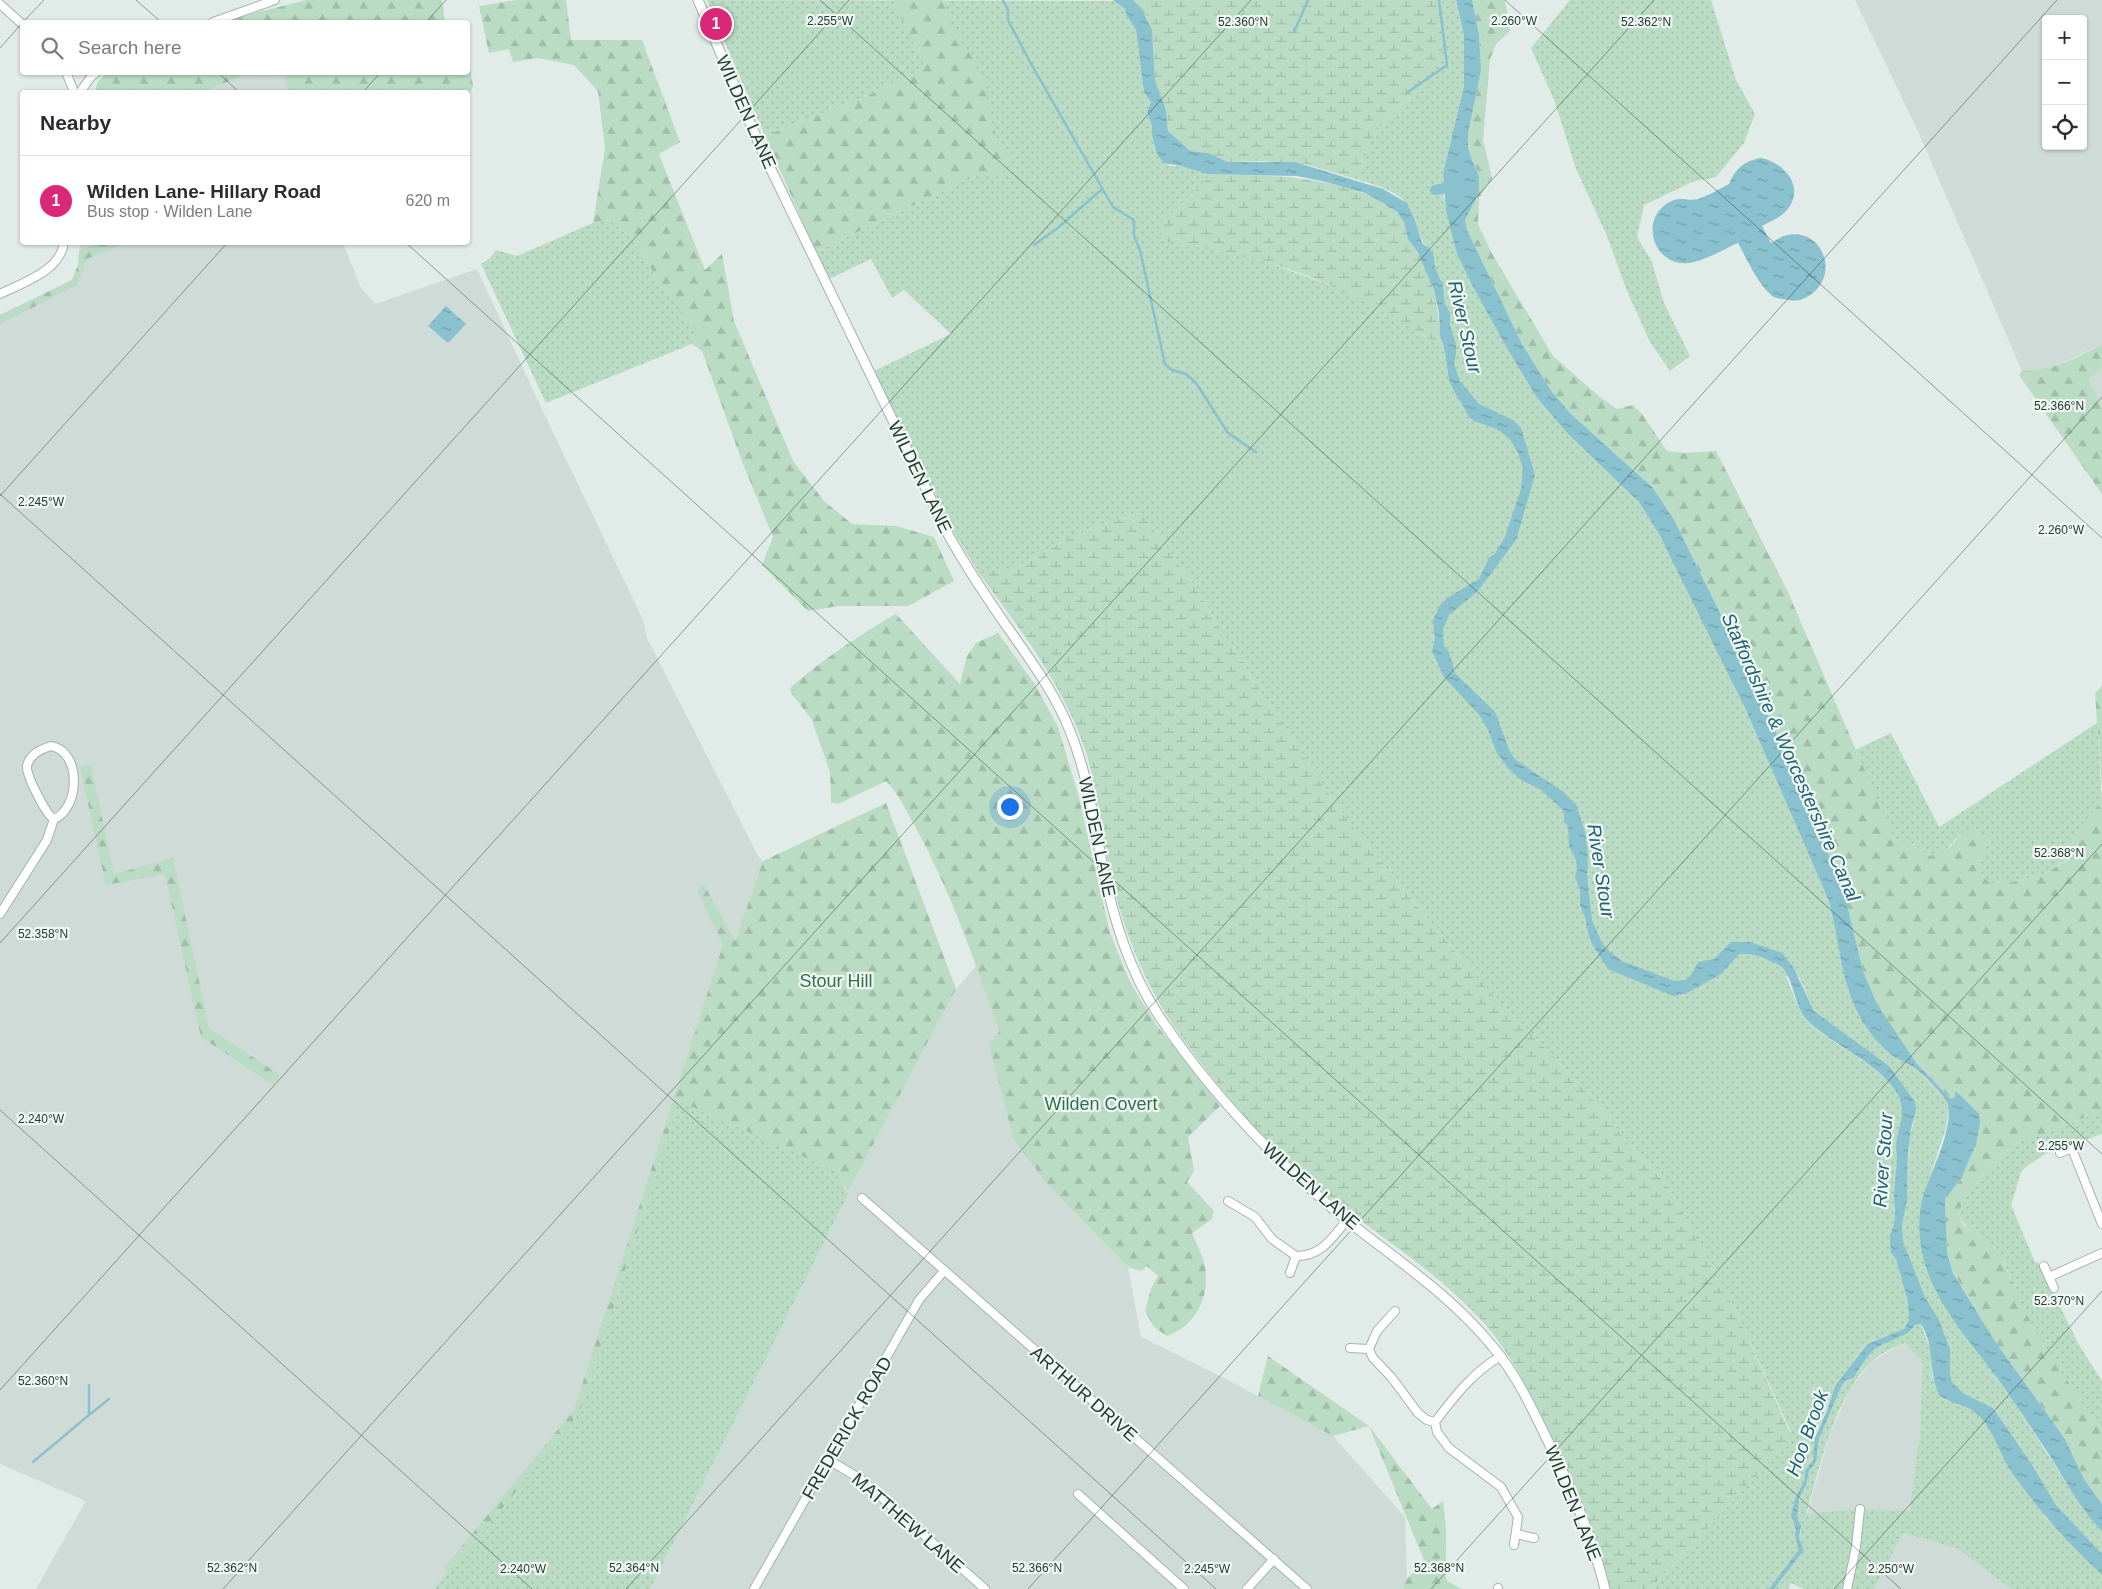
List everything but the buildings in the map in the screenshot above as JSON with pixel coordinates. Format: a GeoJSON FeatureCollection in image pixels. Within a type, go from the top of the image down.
{"type":"FeatureCollection","features":[{"type":"Feature","properties":{"kind":"street"},"geometry":{"type":"LineString","coordinates":[[220,20],[275,0]]}},
{"type":"Feature","properties":{"kind":"street","name":"WILDEN LANE"},"geometry":{"type":"LineString","coordinates":[[698,0],[763,153],[949,536],[972,575],[1056,699],[1070,730],[1081,761],[1090,797],[1113,910],[1130,962],[1143,989],[1173,1036],[1246,1127],[1282,1164],[1347,1220],[1442,1294],[1462,1312],[1501,1356],[1520,1385],[1570,1486],[1592,1544],[1605,1589]]}},
{"type":"Feature","properties":{"kind":"street"},"geometry":{"type":"LineString","coordinates":[[0,4],[20,22]]}},
{"type":"Feature","properties":{"kind":"street"},"geometry":{"type":"LineString","coordinates":[[67,75],[73,90]]}},
{"type":"Feature","properties":{"kind":"street"},"geometry":{"type":"LineString","coordinates":[[81,90],[93,75]]}},
{"type":"Feature","properties":{"kind":"street"},"geometry":{"type":"LineString","coordinates":[[0,294],[56,263],[63,245]]}},
{"type":"Feature","properties":{"kind":"street"},"geometry":{"type":"LineString","coordinates":[[0,914],[47,840],[54,819],[58,817],[70,800],[75,785],[71,762],[65,752],[58,747],[51,746],[42,748],[32,756],[27,766],[27,772],[48,814],[54,819]]}},
{"type":"Feature","properties":{"kind":"street"},"geometry":{"type":"LineString","coordinates":[[2060,1153],[2081,1144]]}},
{"type":"Feature","properties":{"kind":"street"},"geometry":{"type":"LineString","coordinates":[[2072,1149],[2102,1224]]}},
{"type":"Feature","properties":{"kind":"street","name":"ARTHUR DRIVE"},"geometry":{"type":"LineString","coordinates":[[862,1198],[1307,1589]]}},
{"type":"Feature","properties":{"kind":"street"},"geometry":{"type":"LineString","coordinates":[[1228,1202],[1255,1216],[1272,1239],[1296,1256],[1315,1254],[1347,1220]]}},
{"type":"Feature","properties":{"kind":"street"},"geometry":{"type":"LineString","coordinates":[[2049,1277],[2102,1253]]}},
{"type":"Feature","properties":{"kind":"street"},"geometry":{"type":"LineString","coordinates":[[1290,1273],[1296,1256]]}},
{"type":"Feature","properties":{"kind":"street"},"geometry":{"type":"LineString","coordinates":[[2044,1266],[2054,1288]]}},
{"type":"Feature","properties":{"kind":"street","name":"FREDERICK ROAD"},"geometry":{"type":"LineString","coordinates":[[754,1589],[830,1460],[919,1300],[944,1271]]}},
{"type":"Feature","properties":{"kind":"street"},"geometry":{"type":"LineString","coordinates":[[1395,1311],[1377,1331],[1369,1349],[1373,1358],[1392,1378],[1418,1413],[1427,1420],[1436,1422]]}},
{"type":"Feature","properties":{"kind":"street"},"geometry":{"type":"LineString","coordinates":[[1350,1348],[1369,1349]]}},
{"type":"Feature","properties":{"kind":"street"},"geometry":{"type":"LineString","coordinates":[[1501,1356],[1486,1365],[1474,1376],[1451,1401],[1436,1422],[1437,1432],[1450,1448],[1501,1487],[1518,1517],[1514,1545]]}},
{"type":"Feature","properties":{"kind":"street","name":"MATTHEW LANE"},"geometry":{"type":"LineString","coordinates":[[830,1460],[862,1480],[985,1589]]}},
{"type":"Feature","properties":{"kind":"street"},"geometry":{"type":"LineString","coordinates":[[1078,1494],[1184,1589]]}},
{"type":"Feature","properties":{"kind":"street"},"geometry":{"type":"LineString","coordinates":[[1847,1589],[1856,1547],[1860,1509]]}},
{"type":"Feature","properties":{"kind":"street"},"geometry":{"type":"LineString","coordinates":[[1516,1534],[1534,1538]]}},
{"type":"Feature","properties":{"kind":"street"},"geometry":{"type":"LineString","coordinates":[[1248,1589],[1274,1559]]}},
{"type":"Feature","properties":{"kind":"shaded area"},"geometry":{"type":"Polygon","coordinates":[[[1855,0],[2102,0],[2102,344],[2067,361],[2040,371],[2022,371],[1917,129],[1855,0]]]}},
{"type":"Feature","properties":{"kind":"shaded area"},"geometry":{"type":"Polygon","coordinates":[[[241,75],[284,75],[288,90],[208,90],[241,75]]]}},
{"type":"Feature","properties":{"kind":"shaded area"},"geometry":{"type":"Polygon","coordinates":[[[80,245],[344,245],[361,288],[375,304],[477,269],[643,620],[647,638],[758,856],[763,861],[679,1101],[580,1412],[437,1589],[36,1589],[86,1501],[0,1464],[0,315],[72,280],[78,265],[80,245]]]}},
{"type":"Feature","properties":{"kind":"shaded area"},"geometry":{"type":"Polygon","coordinates":[[[2102,367],[2102,407],[2089,380],[2102,367]]]}},
{"type":"Feature","properties":{"kind":"shaded area"},"geometry":{"type":"Polygon","coordinates":[[[977,965],[1048,1185],[1128,1267],[1141,1337],[1222,1377],[1333,1436],[1405,1517],[1407,1579],[1403,1589],[650,1589],[848,1192],[956,989],[977,965]]]}},
{"type":"Feature","properties":{"kind":"shaded area"},"geometry":{"type":"Polygon","coordinates":[[[1905,1343],[1923,1363],[1923,1391],[1913,1512],[1860,1509],[1807,1514],[1830,1434],[1849,1391],[1872,1361],[1905,1343]]]}},
{"type":"Feature","properties":{"kind":"shaded area"},"geometry":{"type":"Polygon","coordinates":[[[1903,1533],[1958,1549],[2011,1589],[1874,1589],[1903,1533]]]}},
{"type":"Feature","properties":{"kind":"green space"},"geometry":{"type":"Polygon","coordinates":[[[307,0],[442,0],[445,20],[232,20],[307,0]]]}},
{"type":"Feature","properties":{"kind":"green space"},"geometry":{"type":"Polygon","coordinates":[[[517,0],[566,0],[571,40],[642,40],[680,142],[659,154],[705,270],[722,254],[734,321],[793,461],[824,501],[852,524],[896,526],[934,537],[954,581],[908,606],[839,606],[808,611],[762,565],[773,537],[743,464],[702,351],[692,344],[698,333],[655,275],[633,240],[610,220],[593,223],[605,148],[598,91],[574,65],[538,58],[513,62],[509,49],[489,53],[479,6],[517,0]]]}},
{"type":"Feature","properties":{"kind":"green space"},"geometry":{"type":"Polygon","coordinates":[[[707,0],[1115,1],[1125,9],[1136,30],[1144,92],[1151,102],[1147,113],[1156,149],[1170,166],[1181,166],[1212,174],[1161,224],[1343,290],[1369,302],[1443,348],[1454,338],[1450,325],[1450,313],[1445,304],[1443,285],[1435,267],[1433,252],[1423,242],[1412,211],[1404,200],[1386,189],[1359,180],[1369,143],[1379,128],[1394,112],[1412,98],[1442,4],[1441,0],[1456,0],[1464,35],[1464,86],[1443,174],[1444,198],[1457,254],[1508,350],[1537,398],[1568,434],[1639,502],[1674,561],[1746,710],[1828,899],[1848,990],[1857,1013],[1880,1043],[1896,1058],[1914,1067],[1946,1099],[1948,1110],[1946,1128],[1924,1194],[1920,1215],[1920,1227],[1935,1286],[1955,1321],[2008,1393],[2083,1509],[2102,1531],[2102,1554],[2056,1505],[2031,1463],[1993,1408],[1963,1393],[1952,1382],[1950,1349],[1939,1320],[1925,1297],[1903,1241],[1902,1225],[1907,1201],[1909,1139],[1915,1117],[1871,1054],[1814,1011],[1799,977],[1786,976],[1805,1018],[1829,1038],[1885,1078],[1895,1089],[1901,1102],[1902,1116],[1896,1151],[1894,1224],[1890,1235],[1891,1253],[1896,1259],[1908,1302],[1909,1320],[1904,1329],[1866,1344],[1835,1386],[1816,1434],[1815,1453],[1805,1471],[1804,1481],[1792,1522],[1797,1530],[1795,1537],[1799,1549],[1769,1589],[1650,1589],[1781,1450],[1791,1432],[1736,1311],[1664,1181],[1626,1141],[1601,1108],[1478,979],[1360,837],[1325,789],[1227,640],[1196,588],[1141,513],[1098,526],[1063,541],[1014,569],[997,573],[979,573],[955,534],[874,371],[951,334],[904,290],[892,298],[871,259],[829,279],[816,252],[979,174],[925,67],[871,94],[765,136],[707,0]]]}},
{"type":"Feature","properties":{"kind":"green space"},"geometry":{"type":"Polygon","coordinates":[[[893,0],[943,0],[952,27],[969,52],[985,83],[987,103],[996,136],[1011,157],[1001,178],[979,174],[816,252],[765,136],[871,94],[925,67],[893,0]]]}},
{"type":"Feature","properties":{"kind":"green space"},"geometry":{"type":"Polygon","coordinates":[[[1133,0],[1441,0],[1444,47],[1438,63],[1412,98],[1394,112],[1379,128],[1369,143],[1359,180],[1305,164],[1261,161],[1228,162],[1208,153],[1190,151],[1168,131],[1166,110],[1155,80],[1153,41],[1147,17],[1133,0]]]}},
{"type":"Feature","properties":{"kind":"green space"},"geometry":{"type":"Polygon","coordinates":[[[1472,0],[1505,0],[1510,31],[1496,44],[1490,59],[1483,140],[1492,178],[1479,198],[1478,224],[1491,252],[1553,356],[1601,398],[1617,409],[1633,405],[1642,414],[1667,451],[1684,453],[1716,451],[1787,590],[1896,843],[1909,843],[1928,856],[1948,849],[1962,832],[1976,831],[1987,834],[1990,840],[1982,856],[1981,874],[1990,883],[2012,882],[2043,875],[2070,858],[2073,837],[2102,801],[2102,1110],[2045,1134],[2023,1140],[2003,1154],[1967,1194],[1958,1213],[1963,1225],[1988,1240],[2000,1254],[2024,1311],[2064,1376],[2102,1431],[2102,1504],[2084,1479],[2065,1439],[1994,1340],[1953,1272],[1947,1252],[1945,1199],[1962,1177],[1971,1156],[1955,1095],[1951,1099],[1917,1064],[1877,1004],[1863,971],[1844,892],[1817,825],[1746,665],[1673,518],[1653,488],[1571,414],[1552,392],[1522,344],[1467,230],[1465,220],[1479,189],[1479,176],[1468,147],[1468,134],[1481,70],[1479,35],[1472,0]]]}},
{"type":"Feature","properties":{"kind":"green space"},"geometry":{"type":"Polygon","coordinates":[[[1570,0],[1711,0],[1736,80],[1755,114],[1744,143],[1716,177],[1692,182],[1644,205],[1637,237],[1652,262],[1664,303],[1690,356],[1670,371],[1650,342],[1627,291],[1607,236],[1576,169],[1555,102],[1531,48],[1570,0]]]}},
{"type":"Feature","properties":{"kind":"green space"},"geometry":{"type":"Polygon","coordinates":[[[470,68],[473,86],[470,95],[470,90],[288,90],[284,75],[470,75],[470,68]]]}},
{"type":"Feature","properties":{"kind":"green space"},"geometry":{"type":"Polygon","coordinates":[[[104,75],[243,75],[208,90],[95,90],[97,83],[104,75]]]}},
{"type":"Feature","properties":{"kind":"green space"},"geometry":{"type":"Polygon","coordinates":[[[1212,174],[1298,178],[1333,184],[1376,198],[1388,205],[1403,221],[1409,239],[1430,279],[1443,348],[1379,309],[1312,278],[1251,259],[1159,240],[1161,224],[1212,174]]]}},
{"type":"Feature","properties":{"kind":"green space"},"geometry":{"type":"Polygon","coordinates":[[[610,220],[633,240],[655,275],[698,333],[692,344],[546,403],[481,264],[490,258],[496,250],[517,256],[593,223],[610,220]]]}},
{"type":"Feature","properties":{"kind":"green space"},"geometry":{"type":"Polygon","coordinates":[[[94,245],[120,245],[87,259],[77,285],[0,324],[0,315],[72,280],[78,265],[79,251],[94,245]]]}},
{"type":"Feature","properties":{"kind":"green space"},"geometry":{"type":"Polygon","coordinates":[[[2102,344],[2102,367],[2089,380],[2102,407],[2102,494],[2019,375],[2022,371],[2043,369],[2063,363],[2083,355],[2102,344]]]}},
{"type":"Feature","properties":{"kind":"green space"},"geometry":{"type":"Polygon","coordinates":[[[1141,513],[1196,588],[1227,640],[1325,789],[1360,837],[1478,979],[1601,1108],[1626,1141],[1664,1181],[1736,1311],[1791,1435],[1781,1450],[1650,1589],[1610,1589],[1591,1525],[1565,1463],[1518,1371],[1484,1323],[1467,1305],[1429,1272],[1305,1177],[1264,1137],[1244,1116],[1190,1049],[1162,1007],[1141,967],[1125,926],[1113,883],[1093,779],[1077,728],[1066,704],[1040,659],[979,573],[997,573],[1014,569],[1063,541],[1098,526],[1141,513]]]}},
{"type":"Feature","properties":{"kind":"green space","name":"Wilden Covert"},"geometry":{"type":"Polygon","coordinates":[[[896,614],[960,684],[967,656],[976,643],[998,633],[1034,683],[1058,727],[1078,794],[1110,933],[1130,982],[1155,1023],[1220,1106],[1188,1137],[1194,1171],[1187,1182],[1214,1211],[1212,1219],[1192,1233],[1206,1271],[1204,1295],[1195,1315],[1187,1324],[1167,1336],[1154,1327],[1145,1311],[1151,1289],[1158,1276],[1147,1266],[1141,1271],[1128,1267],[1048,1185],[1014,1140],[989,1044],[999,1032],[952,903],[917,830],[899,798],[886,781],[838,804],[831,802],[830,772],[812,720],[792,694],[790,688],[841,648],[896,614]]]}},
{"type":"Feature","properties":{"kind":"green space"},"geometry":{"type":"Polygon","coordinates":[[[2102,686],[2102,790],[2095,693],[2102,686]]]}},
{"type":"Feature","properties":{"kind":"green space"},"geometry":{"type":"Polygon","coordinates":[[[2097,723],[2102,801],[2073,837],[2070,857],[2043,875],[2012,882],[1990,883],[1981,874],[1982,856],[1990,840],[1962,832],[1943,853],[1928,856],[1913,844],[1896,843],[1855,750],[1891,733],[1939,827],[2097,723]]]}},
{"type":"Feature","properties":{"kind":"green space"},"geometry":{"type":"Polygon","coordinates":[[[91,765],[114,874],[173,858],[209,1028],[280,1075],[273,1085],[201,1037],[165,874],[106,885],[80,767],[91,765]]]}},
{"type":"Feature","properties":{"kind":"green space","name":"Stour Hill"},"geometry":{"type":"Polygon","coordinates":[[[886,803],[956,989],[848,1192],[833,1170],[679,1101],[580,1412],[451,1572],[444,1568],[574,1410],[723,945],[697,890],[704,885],[735,941],[763,861],[886,803]]]}},
{"type":"Feature","properties":{"kind":"green space"},"geometry":{"type":"Polygon","coordinates":[[[679,1101],[834,1170],[848,1194],[650,1589],[434,1589],[580,1412],[679,1101]]]}},
{"type":"Feature","properties":{"kind":"green space"},"geometry":{"type":"Polygon","coordinates":[[[2102,1110],[2102,1134],[2045,1154],[2027,1166],[2021,1172],[2011,1205],[2035,1262],[2038,1262],[2079,1345],[2102,1381],[2102,1431],[2033,1328],[2024,1312],[2000,1255],[1990,1243],[1973,1232],[1962,1221],[1958,1213],[1967,1194],[2003,1154],[2023,1140],[2045,1134],[2102,1110]]]}},
{"type":"Feature","properties":{"kind":"green space"},"geometry":{"type":"Polygon","coordinates":[[[1921,1324],[1931,1351],[1932,1378],[1957,1404],[1977,1413],[2024,1472],[2040,1509],[2047,1519],[2102,1571],[2102,1589],[2011,1589],[1958,1549],[1903,1533],[1874,1589],[1851,1589],[1864,1509],[1910,1511],[1920,1431],[1923,1363],[1905,1343],[1883,1353],[1872,1361],[1848,1393],[1830,1432],[1807,1511],[1807,1514],[1856,1509],[1853,1545],[1844,1589],[1803,1589],[1791,1583],[1788,1589],[1774,1589],[1804,1550],[1799,1538],[1801,1533],[1797,1518],[1798,1503],[1806,1485],[1809,1471],[1816,1462],[1819,1439],[1841,1387],[1846,1380],[1858,1372],[1869,1355],[1877,1347],[1908,1333],[1915,1325],[1921,1324]]]}},
{"type":"Feature","properties":{"kind":"green space"},"geometry":{"type":"Polygon","coordinates":[[[1268,1356],[1369,1426],[1333,1436],[1258,1396],[1268,1356]]]}},
{"type":"Feature","properties":{"kind":"green space"},"geometry":{"type":"Polygon","coordinates":[[[1369,1426],[1432,1509],[1443,1501],[1446,1528],[1446,1580],[1461,1589],[1403,1589],[1407,1579],[1424,1560],[1369,1426]]]}},
{"type":"Feature","properties":{"kind":"water"},"geometry":{"type":"Polygon","coordinates":[[[1113,0],[1133,0],[1142,9],[1152,30],[1155,80],[1166,110],[1168,131],[1190,151],[1208,153],[1228,162],[1295,162],[1383,189],[1407,203],[1414,217],[1422,243],[1433,252],[1435,267],[1443,285],[1445,304],[1450,313],[1450,325],[1456,344],[1454,364],[1460,381],[1479,404],[1513,420],[1521,428],[1535,475],[1516,540],[1478,591],[1449,615],[1443,630],[1444,646],[1449,652],[1455,673],[1495,712],[1510,752],[1516,760],[1562,791],[1576,804],[1585,832],[1592,920],[1602,943],[1610,952],[1622,961],[1674,981],[1685,980],[1692,974],[1698,962],[1714,959],[1731,942],[1750,942],[1782,953],[1793,967],[1814,1011],[1889,1066],[1915,1102],[1916,1110],[1908,1152],[1907,1201],[1902,1225],[1903,1241],[1925,1297],[1939,1320],[1950,1349],[1952,1382],[1963,1393],[1993,1408],[2031,1463],[2056,1505],[2102,1554],[2102,1575],[2077,1551],[2031,1499],[2011,1471],[1984,1421],[1970,1409],[1940,1396],[1934,1378],[1926,1333],[1921,1324],[1915,1325],[1908,1333],[1877,1347],[1853,1378],[1846,1380],[1841,1387],[1819,1439],[1816,1462],[1809,1471],[1806,1485],[1799,1499],[1797,1518],[1801,1526],[1799,1538],[1804,1550],[1774,1589],[1769,1589],[1799,1549],[1795,1537],[1796,1530],[1791,1516],[1795,1499],[1804,1481],[1805,1471],[1813,1459],[1815,1438],[1835,1386],[1867,1344],[1904,1329],[1909,1320],[1908,1302],[1896,1259],[1891,1253],[1890,1242],[1895,1211],[1896,1150],[1902,1111],[1898,1095],[1890,1084],[1868,1064],[1806,1019],[1799,1007],[1786,972],[1781,966],[1765,958],[1739,954],[1721,974],[1687,993],[1673,996],[1608,969],[1592,944],[1580,905],[1580,890],[1575,877],[1577,869],[1576,860],[1569,846],[1568,826],[1564,822],[1564,811],[1540,789],[1521,780],[1509,769],[1497,753],[1480,716],[1444,677],[1432,651],[1435,639],[1433,620],[1440,605],[1447,598],[1479,579],[1489,558],[1495,554],[1505,537],[1521,489],[1523,469],[1518,453],[1510,439],[1497,429],[1474,421],[1469,417],[1453,389],[1449,380],[1445,352],[1440,335],[1439,313],[1434,290],[1418,253],[1408,239],[1404,222],[1397,212],[1365,193],[1322,181],[1297,176],[1208,174],[1164,163],[1157,154],[1152,135],[1152,126],[1147,113],[1151,102],[1144,92],[1136,30],[1125,9],[1113,0]]]}},
{"type":"Feature","properties":{"kind":"water"},"geometry":{"type":"Polygon","coordinates":[[[1456,0],[1472,0],[1479,35],[1481,70],[1468,134],[1468,147],[1479,176],[1479,189],[1465,220],[1467,230],[1522,344],[1552,392],[1571,414],[1653,488],[1673,518],[1746,665],[1817,825],[1844,892],[1863,971],[1877,1004],[1917,1064],[1951,1099],[1955,1097],[1955,1092],[1958,1093],[1979,1114],[1980,1122],[1976,1144],[1962,1177],[1945,1199],[1947,1252],[1953,1273],[1994,1340],[2065,1439],[2084,1479],[2102,1504],[2102,1531],[2069,1488],[2048,1452],[2007,1391],[1959,1328],[1929,1276],[1920,1238],[1921,1203],[1942,1148],[1948,1123],[1949,1112],[1947,1102],[1921,1073],[1888,1052],[1870,1032],[1858,1014],[1846,982],[1828,899],[1746,710],[1661,538],[1639,502],[1568,434],[1537,398],[1473,287],[1457,254],[1446,210],[1443,174],[1464,86],[1464,35],[1456,0]]]}},
{"type":"Feature","properties":{"kind":"water"},"geometry":{"type":"Polygon","coordinates":[[[1761,158],[1778,165],[1785,171],[1790,178],[1794,194],[1792,203],[1784,213],[1762,226],[1771,243],[1784,236],[1797,234],[1808,237],[1816,243],[1822,252],[1825,262],[1825,273],[1821,284],[1807,297],[1795,301],[1771,295],[1757,277],[1738,243],[1695,262],[1681,263],[1663,255],[1654,239],[1654,221],[1658,212],[1665,205],[1675,200],[1702,198],[1729,184],[1745,163],[1761,158]]]}},
{"type":"Feature","properties":{"kind":"water"},"geometry":{"type":"Polygon","coordinates":[[[446,306],[466,324],[448,343],[428,326],[446,306]]]}},
{"type":"Feature","properties":{"kind":"waterway"},"geometry":{"type":"LineString","coordinates":[[1003,0],[1008,10],[1008,20],[1030,62],[1113,207],[1134,220],[1134,236],[1140,250],[1165,364],[1172,370],[1186,374],[1196,383],[1228,433],[1256,452]]}},
{"type":"Feature","properties":{"kind":"waterway"},"geometry":{"type":"LineString","coordinates":[[1294,32],[1308,0]]}},
{"type":"Feature","properties":{"kind":"waterway"},"geometry":{"type":"LineString","coordinates":[[1408,92],[1447,65],[1439,0]]}},
{"type":"Feature","properties":{"kind":"waterway"},"geometry":{"type":"LineString","coordinates":[[1435,190],[1456,186]]}},
{"type":"Feature","properties":{"kind":"waterway"},"geometry":{"type":"LineString","coordinates":[[1034,245],[1059,227],[1102,189]]}},
{"type":"Feature","properties":{"kind":"waterway"},"geometry":{"type":"LineString","coordinates":[[33,1462],[89,1415],[89,1385]]}},
{"type":"Feature","properties":{"kind":"waterway"},"geometry":{"type":"LineString","coordinates":[[89,1415],[109,1399]]}},
{"type":"Feature","properties":{"kind":"place","name":"Wilden Lane- Hillary Road"},"geometry":{"type":"Point","coordinates":[716,24]}},
{"type":"Feature","properties":{"kind":"water label","name":"River Stour"},"geometry":{"type":"Point","coordinates":[1465,327]}},
{"type":"Feature","properties":{"kind":"water label","name":"Staffordshire & Worcestershire Canal"},"geometry":{"type":"Point","coordinates":[1791,757]}},
{"type":"Feature","properties":{"kind":"water label","name":"River Stour"},"geometry":{"type":"Point","coordinates":[1601,871]}},
{"type":"Feature","properties":{"kind":"water label","name":"River Stour"},"geometry":{"type":"Point","coordinates":[1883,1160]}},
{"type":"Feature","properties":{"kind":"water label","name":"Hoo Brook"},"geometry":{"type":"Point","coordinates":[1807,1433]}}]}
